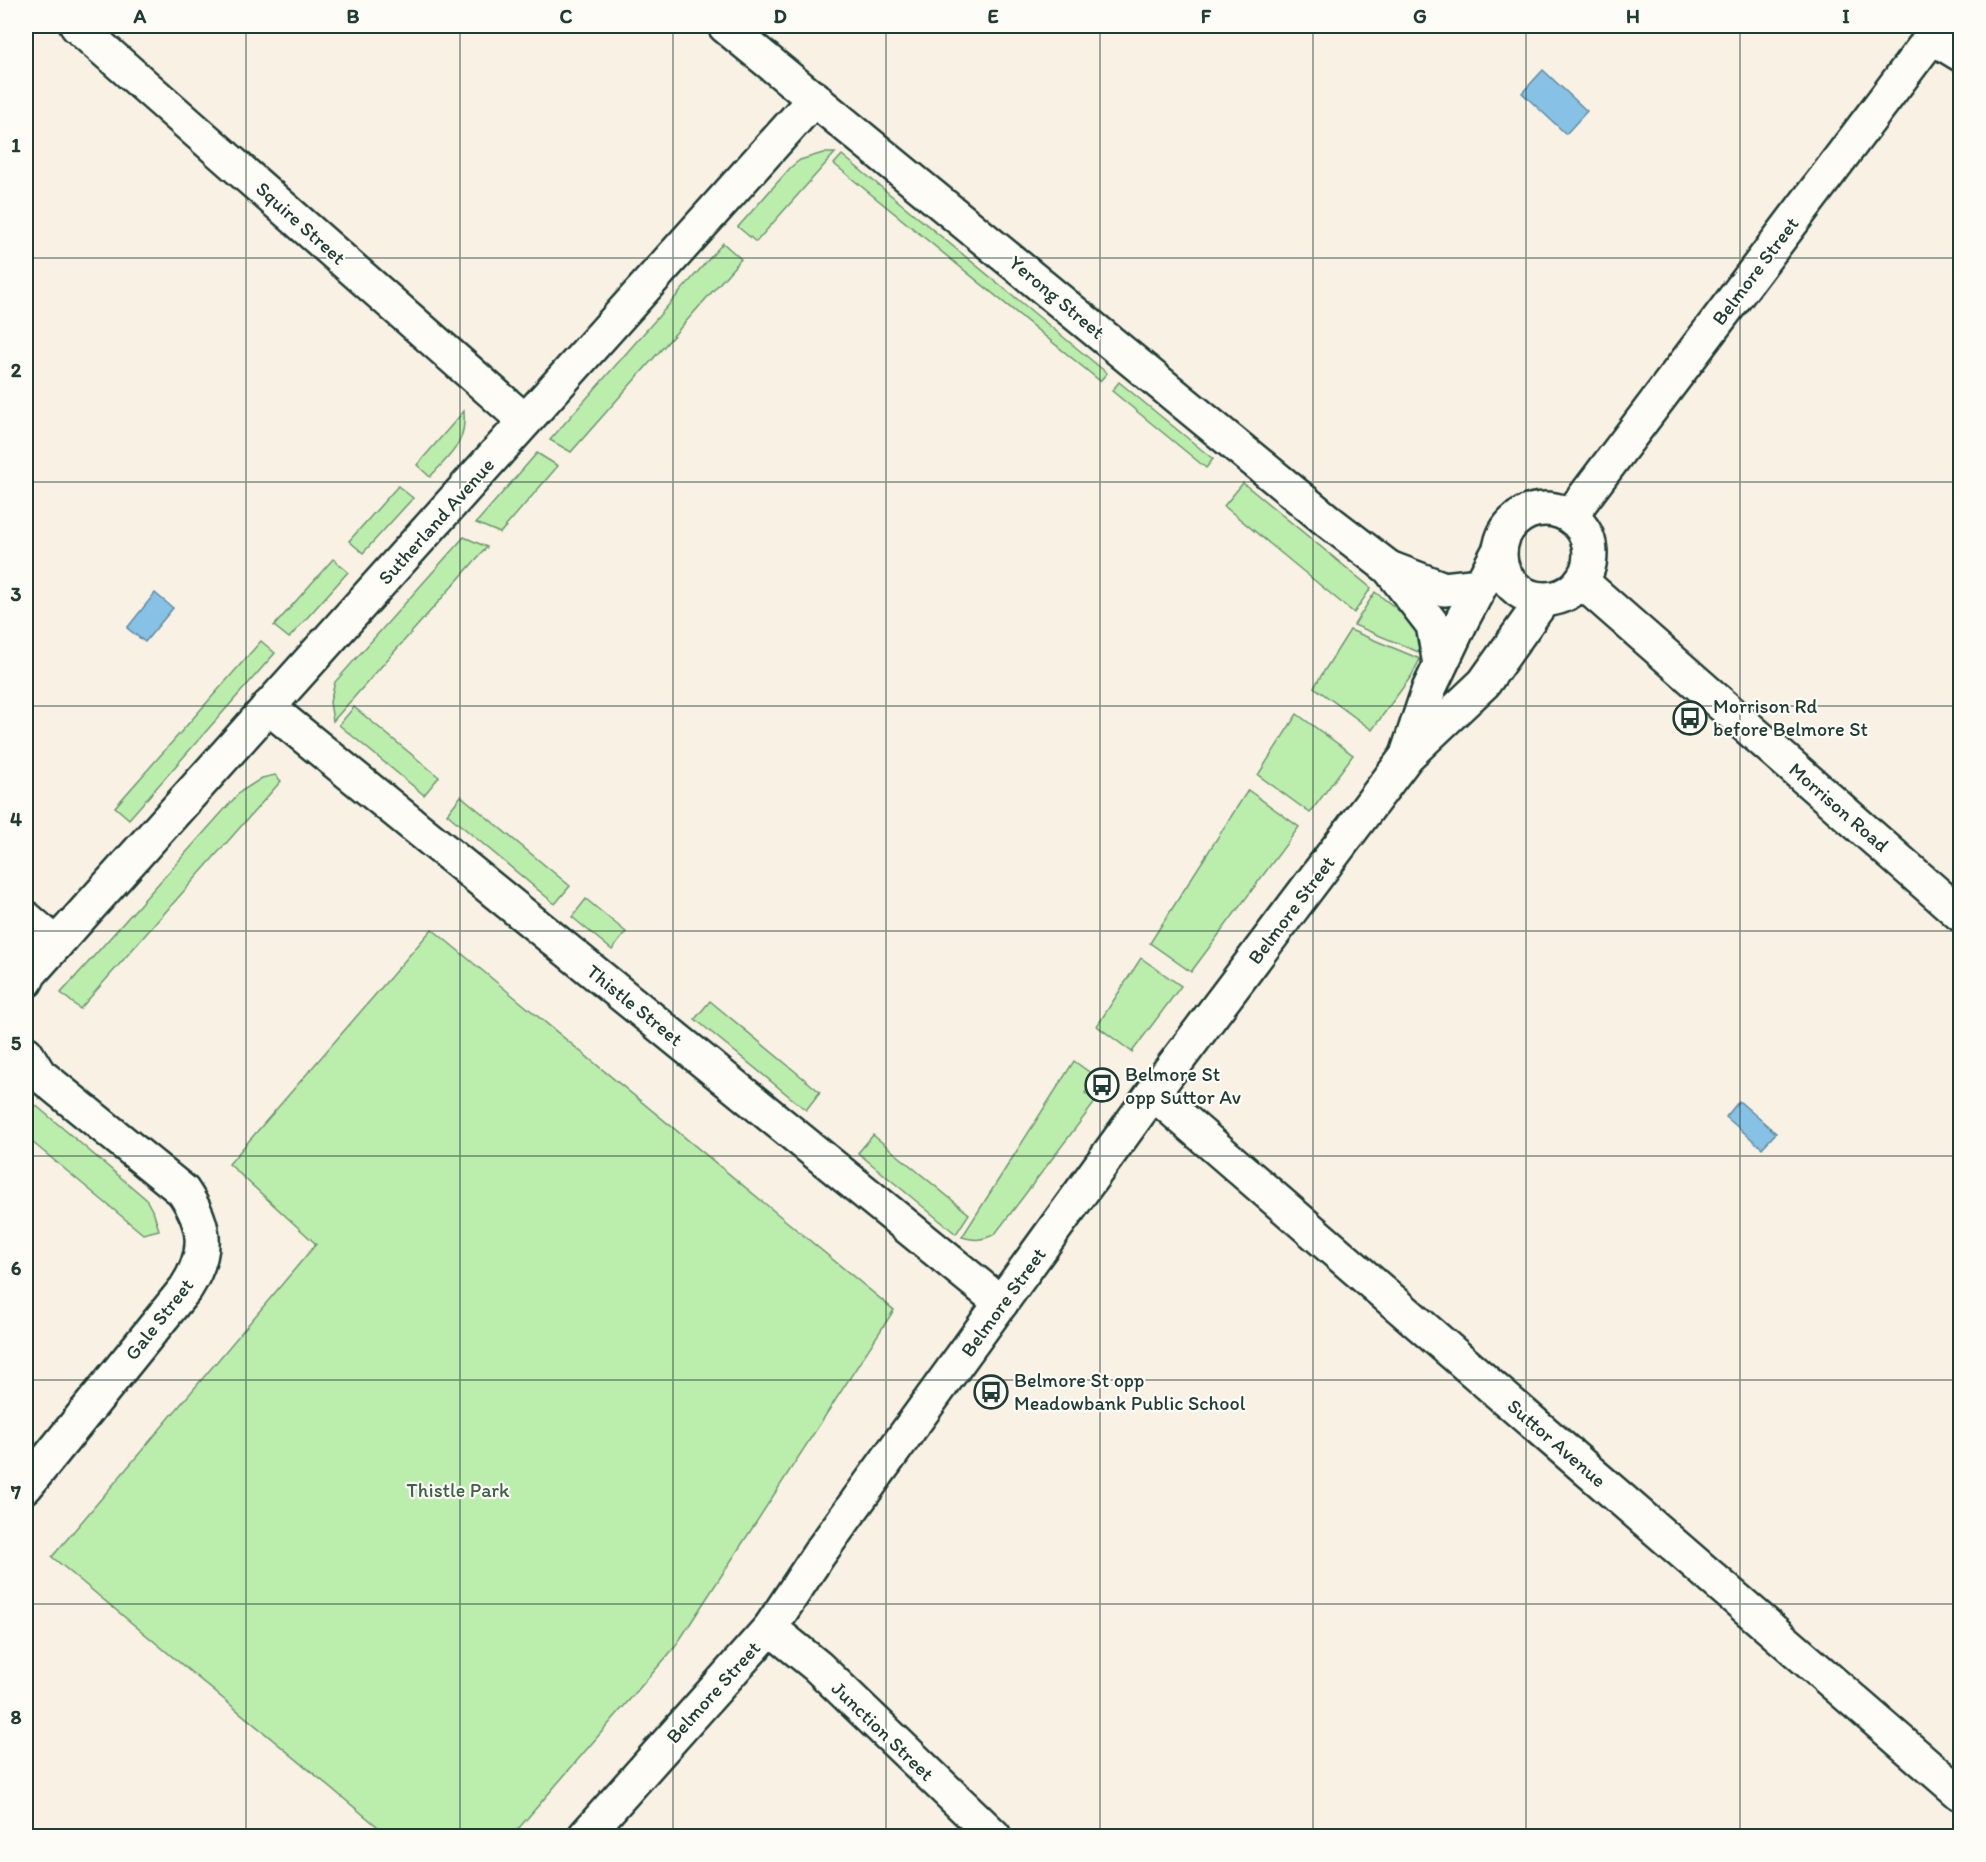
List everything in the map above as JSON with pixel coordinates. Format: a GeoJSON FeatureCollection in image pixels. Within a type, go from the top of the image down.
{"type":"FeatureCollection","features":[{"type":"Feature","properties":{"kind":"street","name":"Squire Street"},"geometry":{"type":"LineString","coordinates":[[77,26],[525,421]]}},
{"type":"Feature","properties":{"kind":"street","name":"Yerong Street"},"geometry":{"type":"LineString","coordinates":[[725,26],[1328,521],[1389,568],[1432,625],[1440,664]]}},
{"type":"Feature","properties":{"kind":"street"},"geometry":{"type":"LineString","coordinates":[[1936,31],[1960,54]]}},
{"type":"Feature","properties":{"kind":"street","name":"Belmore Street"},"geometry":{"type":"LineString","coordinates":[[1569,516],[1936,31]]}},
{"type":"Feature","properties":{"kind":"street","name":"Sutherland Avenue"},"geometry":{"type":"LineString","coordinates":[[56,944],[815,98]]}},
{"type":"Feature","properties":{"kind":"street"},"geometry":{"type":"LineString","coordinates":[[1540,509],[1555,510],[1569,516],[1580,526],[1588,539],[1590,553],[1588,568],[1581,581],[1564,594],[1543,600],[1529,597],[1516,589],[1506,578],[1500,564],[1500,549],[1504,534],[1513,522],[1526,513],[1540,509]]}},
{"type":"Feature","properties":{"kind":"street","name":"Belmore Street"},"geometry":{"type":"LineString","coordinates":[[1407,756],[1429,689],[1440,664],[1500,549]]}},
{"type":"Feature","properties":{"kind":"street","name":"Yerong Street"},"geometry":{"type":"LineString","coordinates":[[1389,568],[1444,589],[1480,585]]}},
{"type":"Feature","properties":{"kind":"street","name":"Morrison Road"},"geometry":{"type":"LineString","coordinates":[[1581,581],[1960,914]]}},
{"type":"Feature","properties":{"kind":"street","name":"Belmore Street"},"geometry":{"type":"LineString","coordinates":[[585,1836],[770,1628],[819,1554],[1153,1093],[1407,756],[1484,683],[1543,600]]}},
{"type":"Feature","properties":{"kind":"street","name":"Thistle Street"},"geometry":{"type":"LineString","coordinates":[[268,707],[1002,1303]]}},
{"type":"Feature","properties":{"kind":"street"},"geometry":{"type":"LineString","coordinates":[[26,918],[56,944],[30,973],[26,981]]}},
{"type":"Feature","properties":{"kind":"street","name":"Gale Street"},"geometry":{"type":"LineString","coordinates":[[26,1053],[39,1074],[183,1191],[193,1205],[200,1222],[203,1239],[198,1265],[186,1288],[26,1486]]}},
{"type":"Feature","properties":{"kind":"street","name":"Suttor Avenue"},"geometry":{"type":"LineString","coordinates":[[1153,1093],[1960,1793]]}},
{"type":"Feature","properties":{"kind":"street","name":"Junction Street"},"geometry":{"type":"LineString","coordinates":[[770,1628],[817,1666],[994,1836]]}},
{"type":"Feature","properties":{"kind":"green space"},"geometry":{"type":"Polygon","coordinates":[[[823,153],[835,153],[756,242],[738,227],[791,167],[800,160],[823,153]]]}},
{"type":"Feature","properties":{"kind":"green space"},"geometry":{"type":"Polygon","coordinates":[[[842,155],[1107,373],[1100,381],[834,164],[842,155]]]}},
{"type":"Feature","properties":{"kind":"green space"},"geometry":{"type":"Polygon","coordinates":[[[723,243],[741,259],[571,452],[550,440],[723,243]]]}},
{"type":"Feature","properties":{"kind":"green space"},"geometry":{"type":"Polygon","coordinates":[[[1119,382],[1213,459],[1206,468],[1112,391],[1119,382]]]}},
{"type":"Feature","properties":{"kind":"green space"},"geometry":{"type":"Polygon","coordinates":[[[464,411],[463,432],[456,448],[430,477],[417,465],[464,411]]]}},
{"type":"Feature","properties":{"kind":"green space"},"geometry":{"type":"Polygon","coordinates":[[[537,453],[558,466],[500,533],[476,523],[537,453]]]}},
{"type":"Feature","properties":{"kind":"green space"},"geometry":{"type":"Polygon","coordinates":[[[1243,483],[1371,588],[1354,613],[1224,506],[1243,483]]]}},
{"type":"Feature","properties":{"kind":"green space"},"geometry":{"type":"Polygon","coordinates":[[[398,486],[413,498],[363,553],[349,541],[398,486]]]}},
{"type":"Feature","properties":{"kind":"green space"},"geometry":{"type":"Polygon","coordinates":[[[464,537],[487,547],[333,721],[330,702],[335,682],[464,537]]]}},
{"type":"Feature","properties":{"kind":"green space"},"geometry":{"type":"Polygon","coordinates":[[[333,559],[348,572],[289,638],[274,626],[333,559]]]}},
{"type":"Feature","properties":{"kind":"green space"},"geometry":{"type":"Polygon","coordinates":[[[1375,592],[1412,624],[1417,632],[1421,653],[1354,625],[1375,592]]]}},
{"type":"Feature","properties":{"kind":"green space"},"geometry":{"type":"Polygon","coordinates":[[[1350,630],[1420,659],[1412,675],[1372,730],[1314,687],[1350,630]]]}},
{"type":"Feature","properties":{"kind":"green space"},"geometry":{"type":"Polygon","coordinates":[[[261,641],[275,653],[129,819],[115,807],[261,641]]]}},
{"type":"Feature","properties":{"kind":"green space"},"geometry":{"type":"Polygon","coordinates":[[[354,707],[439,777],[424,795],[339,725],[354,707]]]}},
{"type":"Feature","properties":{"kind":"green space"},"geometry":{"type":"Polygon","coordinates":[[[1297,714],[1353,755],[1310,813],[1258,775],[1297,714]]]}},
{"type":"Feature","properties":{"kind":"green space"},"geometry":{"type":"Polygon","coordinates":[[[275,775],[281,781],[80,1009],[61,993],[240,792],[262,778],[275,775]]]}},
{"type":"Feature","properties":{"kind":"green space"},"geometry":{"type":"Polygon","coordinates":[[[1248,790],[1299,827],[1191,972],[1150,943],[1248,790]]]}},
{"type":"Feature","properties":{"kind":"green space"},"geometry":{"type":"Polygon","coordinates":[[[461,796],[570,886],[555,904],[447,814],[461,796]]]}},
{"type":"Feature","properties":{"kind":"green space"},"geometry":{"type":"Polygon","coordinates":[[[586,899],[626,932],[612,950],[572,917],[586,899]]]}},
{"type":"Feature","properties":{"kind":"green space","name":"Thistle Park"},"geometry":{"type":"Polygon","coordinates":[[[432,929],[894,1310],[675,1647],[512,1836],[389,1836],[52,1557],[316,1244],[229,1164],[432,929]]]}},
{"type":"Feature","properties":{"kind":"green space"},"geometry":{"type":"Polygon","coordinates":[[[1141,958],[1181,986],[1132,1052],[1097,1026],[1141,958]]]}},
{"type":"Feature","properties":{"kind":"green space"},"geometry":{"type":"Polygon","coordinates":[[[710,1001],[820,1092],[806,1110],[695,1019],[710,1001]]]}},
{"type":"Feature","properties":{"kind":"green space"},"geometry":{"type":"Polygon","coordinates":[[[1074,1061],[1096,1077],[1085,1093],[1096,1101],[995,1234],[979,1239],[962,1237],[1074,1061]]]}},
{"type":"Feature","properties":{"kind":"green space"},"geometry":{"type":"Polygon","coordinates":[[[26,1097],[146,1199],[159,1230],[143,1234],[26,1137],[26,1097]]]}},
{"type":"Feature","properties":{"kind":"green space"},"geometry":{"type":"Polygon","coordinates":[[[873,1135],[969,1214],[956,1234],[858,1153],[873,1135]]]}},
{"type":"Feature","properties":{"kind":"water"},"geometry":{"type":"Polygon","coordinates":[[[1543,70],[1587,111],[1566,134],[1522,93],[1543,70]]]}},
{"type":"Feature","properties":{"kind":"water"},"geometry":{"type":"Polygon","coordinates":[[[155,593],[173,608],[145,642],[127,628],[155,593]]]}},
{"type":"Feature","properties":{"kind":"water"},"geometry":{"type":"Polygon","coordinates":[[[1739,1101],[1776,1133],[1762,1148],[1726,1117],[1739,1101]]]}},
{"type":"Feature","properties":{"kind":"place","name":"Morrison Rd before Belmore St"},"geometry":{"type":"Point","coordinates":[1690,718]}},
{"type":"Feature","properties":{"kind":"place","name":"Belmore St opp Suttor Av"},"geometry":{"type":"Point","coordinates":[1102,1085]}},
{"type":"Feature","properties":{"kind":"place","name":"Belmore St opp Meadowbank Public School"},"geometry":{"type":"Point","coordinates":[991,1392]}}]}
